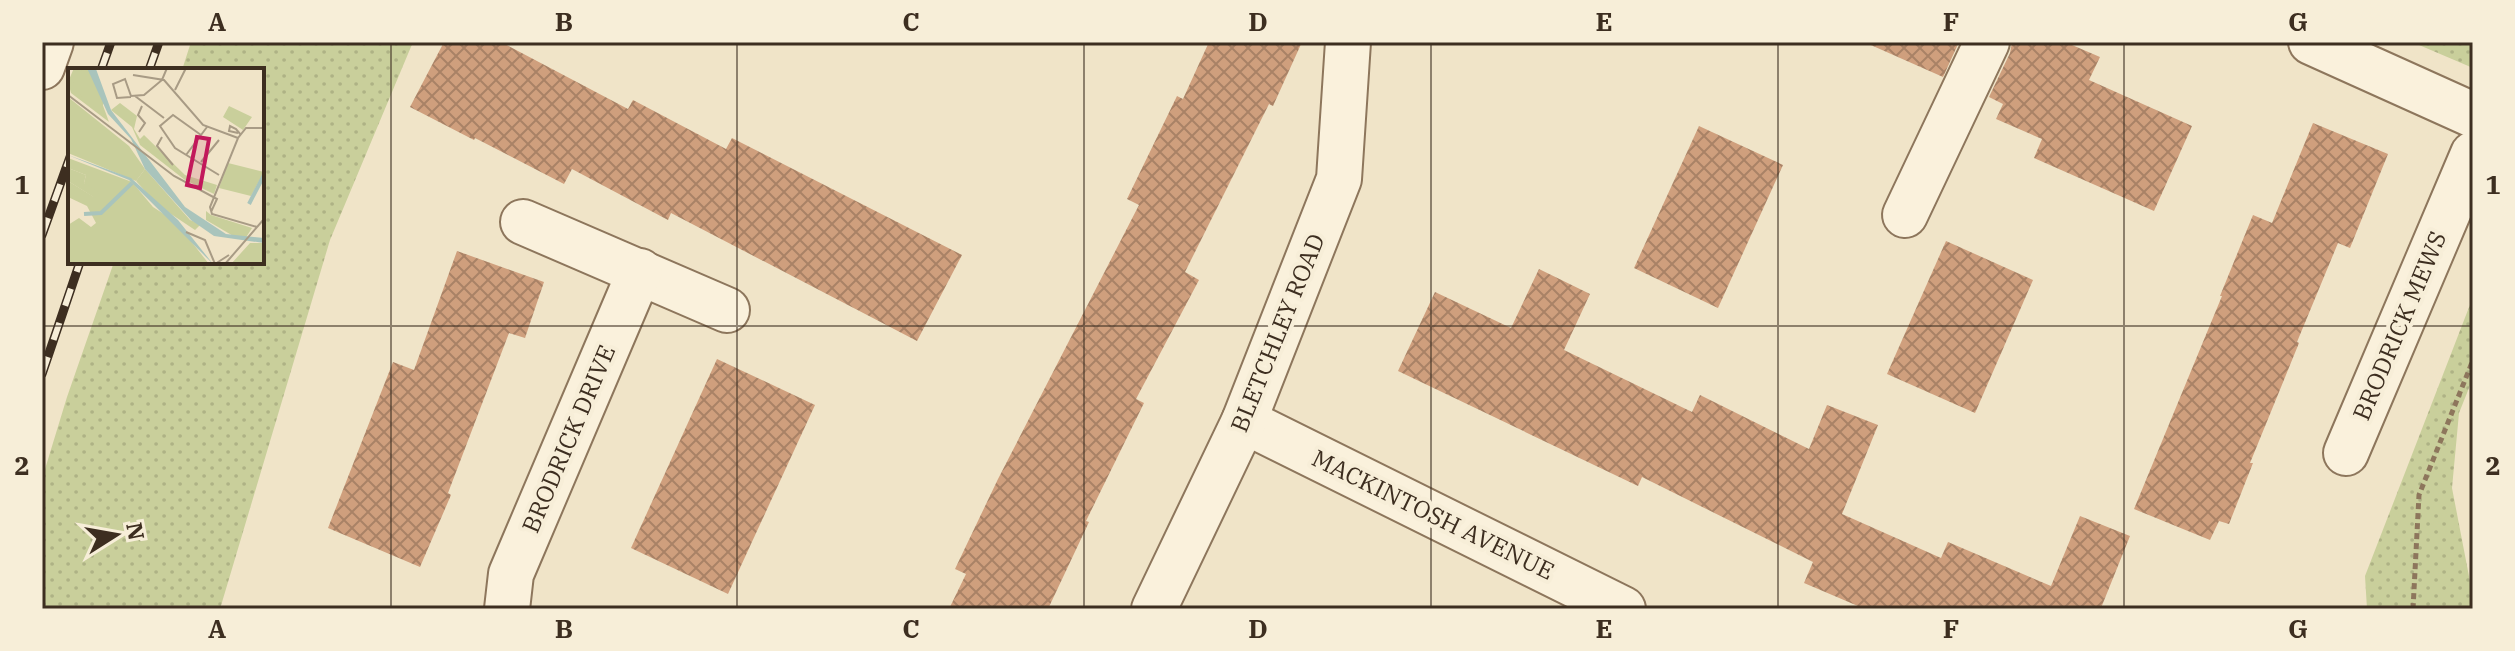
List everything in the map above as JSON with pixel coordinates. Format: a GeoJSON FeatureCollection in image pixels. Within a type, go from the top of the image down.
{"type":"FeatureCollection","features":[{"type":"Feature","properties":{"kind":"street"},"geometry":{"type":"LineString","coordinates":[[42,67],[51,42]]}},
{"type":"Feature","properties":{"kind":"street","name":"BLETCHLEY ROAD"},"geometry":{"type":"LineString","coordinates":[[1154,609],[1244,421],[1339,179],[1348,42]]}},
{"type":"Feature","properties":{"kind":"street"},"geometry":{"type":"LineString","coordinates":[[1905,215],[1987,42]]}},
{"type":"Feature","properties":{"kind":"street"},"geometry":{"type":"LineString","coordinates":[[2311,42],[2473,115]]}},
{"type":"Feature","properties":{"kind":"street","name":"BRODRICK MEWS"},"geometry":{"type":"LineString","coordinates":[[2346,453],[2473,154]]}},
{"type":"Feature","properties":{"kind":"street"},"geometry":{"type":"LineString","coordinates":[[523,222],[727,310]]}},
{"type":"Feature","properties":{"kind":"street","name":"BRODRICK DRIVE"},"geometry":{"type":"LineString","coordinates":[[507,609],[511,574],[640,271]]}},
{"type":"Feature","properties":{"kind":"street","name":"MACKINTOSH AVENUE"},"geometry":{"type":"LineString","coordinates":[[1244,421],[1623,609]]}},
{"type":"Feature","properties":{"kind":"path"},"geometry":{"type":"LineString","coordinates":[[2413,609],[2419,495],[2473,360]]}},
{"type":"Feature","properties":{"kind":"green space"},"geometry":{"type":"Polygon","coordinates":[[[191,42],[413,42],[330,240],[220,609],[42,609],[42,479],[113,264],[264,264],[264,68],[183,68],[191,42]]]}},
{"type":"Feature","properties":{"kind":"green space"},"geometry":{"type":"Polygon","coordinates":[[[2412,42],[2473,42],[2473,68],[2412,42]]]}},
{"type":"Feature","properties":{"kind":"green space"},"geometry":{"type":"Polygon","coordinates":[[[2473,297],[2473,378],[2459,413],[2452,488],[2473,609],[2367,609],[2365,576],[2473,297]]]}},
{"type":"Feature","properties":{"kind":"building"},"geometry":{"type":"Polygon","coordinates":[[[444,42],[501,42],[628,109],[633,100],[726,149],[732,138],[962,255],[917,341],[671,213],[668,220],[572,169],[564,184],[410,107],[444,42]]]}},
{"type":"Feature","properties":{"kind":"building"},"geometry":{"type":"Polygon","coordinates":[[[1209,42],[1302,42],[1273,106],[1269,104],[1185,272],[1199,280],[1136,399],[1144,403],[1086,521],[1089,522],[1048,609],[949,609],[966,574],[955,569],[1139,205],[1127,199],[1177,96],[1183,99],[1209,42]]]}},
{"type":"Feature","properties":{"kind":"building"},"geometry":{"type":"Polygon","coordinates":[[[1864,42],[1959,42],[1943,77],[1864,42]]]}},
{"type":"Feature","properties":{"kind":"building"},"geometry":{"type":"Polygon","coordinates":[[[2012,42],[2065,42],[2100,57],[2089,80],[2192,126],[2154,211],[2034,158],[2042,139],[1996,119],[2003,104],[1989,97],[2012,42]]]}},
{"type":"Feature","properties":{"kind":"building"},"geometry":{"type":"Polygon","coordinates":[[[2313,123],[2388,154],[2350,248],[2338,243],[2250,463],[2253,463],[2229,524],[2219,521],[2210,540],[2134,509],[2253,215],[2272,223],[2313,123]]]}},
{"type":"Feature","properties":{"kind":"building"},"geometry":{"type":"Polygon","coordinates":[[[1699,126],[1783,165],[1718,308],[1634,268],[1699,126]]]}},
{"type":"Feature","properties":{"kind":"building"},"geometry":{"type":"Polygon","coordinates":[[[1946,241],[2033,280],[1975,413],[1887,374],[1946,241]]]}},
{"type":"Feature","properties":{"kind":"building"},"geometry":{"type":"Polygon","coordinates":[[[457,251],[544,282],[525,338],[509,333],[448,493],[451,495],[420,567],[328,528],[393,362],[414,370],[457,251]]]}},
{"type":"Feature","properties":{"kind":"building"},"geometry":{"type":"Polygon","coordinates":[[[1539,269],[1590,294],[1564,350],[1692,412],[1700,395],[1809,449],[1827,405],[1878,425],[1842,514],[1941,558],[1948,542],[2051,586],[2080,516],[2130,536],[2103,609],[1865,609],[1804,583],[1813,562],[1642,477],[1638,486],[1398,371],[1435,292],[1511,328],[1539,269]]]}},
{"type":"Feature","properties":{"kind":"building"},"geometry":{"type":"Polygon","coordinates":[[[717,359],[815,405],[728,594],[631,548],[717,359]]]}},
{"type":"Feature","properties":{"kind":"railway"},"geometry":{"type":"LineString","coordinates":[[102,68],[111,42]]}},
{"type":"Feature","properties":{"kind":"railway"},"geometry":{"type":"LineString","coordinates":[[150,68],[159,42]]}},
{"type":"Feature","properties":{"kind":"railway"},"geometry":{"type":"LineString","coordinates":[[42,235],[68,163]]}},
{"type":"Feature","properties":{"kind":"railway"},"geometry":{"type":"LineString","coordinates":[[42,374],[79,264]]}}]}
